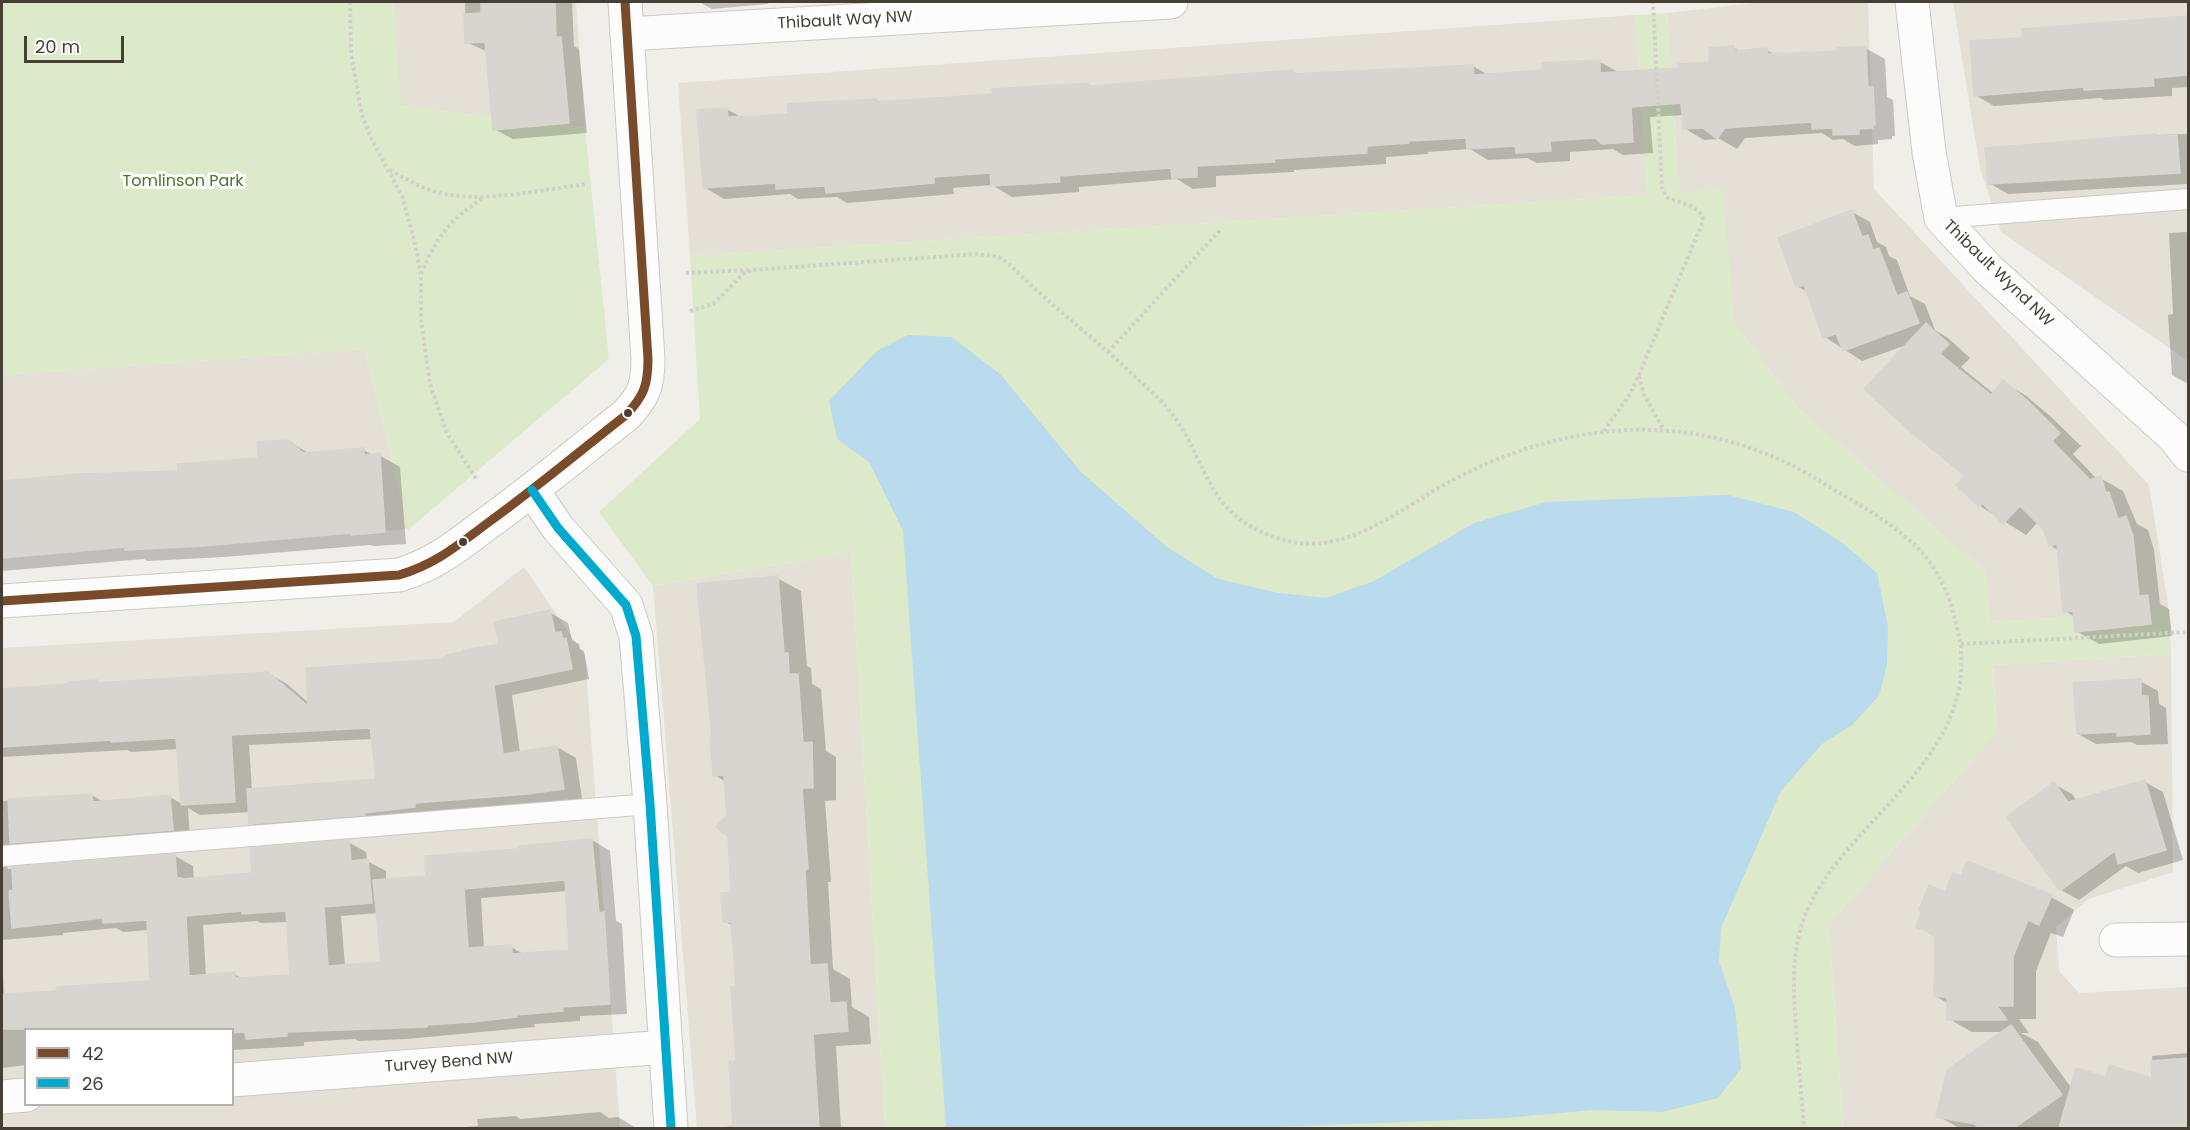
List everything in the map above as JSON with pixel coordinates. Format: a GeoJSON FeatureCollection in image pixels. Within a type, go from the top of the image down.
{"type":"FeatureCollection","features":[{"type":"Feature","properties":{"kind":"street"},"geometry":{"type":"LineString","coordinates":[[2,601],[399,575],[423,568],[532,490],[626,415],[639,402],[648,380],[648,359],[625,2]]}},
{"type":"Feature","properties":{"kind":"street","name":"Thibault Way NW"},"geometry":{"type":"LineString","coordinates":[[627,34],[874,10],[1171,2]]}},
{"type":"Feature","properties":{"kind":"street","name":"Thibault Wynd NW"},"geometry":{"type":"LineString","coordinates":[[1912,2],[1929,152],[1941,218],[1989,269],[2173,436],[2188,455]]}},
{"type":"Feature","properties":{"kind":"street"},"geometry":{"type":"LineString","coordinates":[[532,490],[558,528],[626,605],[636,636],[650,804],[671,1128]]}},
{"type":"Feature","properties":{"kind":"street"},"geometry":{"type":"LineString","coordinates":[[2116,940],[2188,939]]}},
{"type":"Feature","properties":{"kind":"street","name":"Turvey Bend NW"},"geometry":{"type":"LineString","coordinates":[[234,1080],[666,1047]]}},
{"type":"Feature","properties":{"kind":"street"},"geometry":{"type":"LineString","coordinates":[[2,1097],[24,1095]]}},
{"type":"Feature","properties":{"kind":"lane"},"geometry":{"type":"LineString","coordinates":[[1941,218],[2188,199]]}},
{"type":"Feature","properties":{"kind":"lane"},"geometry":{"type":"LineString","coordinates":[[2,856],[650,804]]}},
{"type":"Feature","properties":{"kind":"path"},"geometry":{"type":"LineString","coordinates":[[350,2],[351,52],[358,94],[371,138],[402,196],[414,240],[421,275],[422,320],[430,384],[447,433],[477,480]]}},
{"type":"Feature","properties":{"kind":"path"},"geometry":{"type":"LineString","coordinates":[[1604,431],[1630,394],[1639,375],[1703,221],[1699,210],[1666,197],[1662,187],[1653,2]]}},
{"type":"Feature","properties":{"kind":"path"},"geometry":{"type":"LineString","coordinates":[[387,169],[419,186],[439,193],[486,196],[586,184]]}},
{"type":"Feature","properties":{"kind":"path"},"geometry":{"type":"LineString","coordinates":[[421,275],[431,249],[445,230],[460,213],[486,196]]}},
{"type":"Feature","properties":{"kind":"path"},"geometry":{"type":"LineString","coordinates":[[1108,352],[1222,228]]}},
{"type":"Feature","properties":{"kind":"path"},"geometry":{"type":"LineString","coordinates":[[686,273],[988,255],[999,257],[1162,402],[1174,417],[1219,500],[1235,515],[1254,527],[1277,538],[1303,544],[1344,539],[1362,533],[1454,480],[1505,456],[1570,436],[1604,431],[1664,430],[1724,441],[1786,463],[1896,528],[1914,543],[1937,572],[1948,594],[1961,644],[1962,665],[1957,698],[1940,740],[1914,775],[1835,864],[1817,891],[1800,932],[1794,981],[1804,1128]]}},
{"type":"Feature","properties":{"kind":"path"},"geometry":{"type":"LineString","coordinates":[[690,310],[713,304],[745,273],[752,270]]}},
{"type":"Feature","properties":{"kind":"path"},"geometry":{"type":"LineString","coordinates":[[1639,375],[1644,395],[1664,430]]}},
{"type":"Feature","properties":{"kind":"path"},"geometry":{"type":"LineString","coordinates":[[1961,644],[2188,632]]}},
{"type":"Feature","properties":{"kind":"shaded area"},"geometry":{"type":"Polygon","coordinates":[[[393,2],[576,2],[585,128],[400,106],[393,2]]]}},
{"type":"Feature","properties":{"kind":"shaded area"},"geometry":{"type":"Polygon","coordinates":[[[1763,2],[1868,2],[1874,189],[2149,485],[2169,611],[1990,622],[1985,572],[1800,410],[1734,323],[1730,289],[1679,192],[1667,13],[1763,2]]]}},
{"type":"Feature","properties":{"kind":"shaded area"},"geometry":{"type":"Polygon","coordinates":[[[1953,2],[2188,2],[2188,361],[2001,232],[1980,168],[1953,2]]]}},
{"type":"Feature","properties":{"kind":"shaded area"},"geometry":{"type":"Polygon","coordinates":[[[1635,15],[1648,195],[690,256],[678,83],[1635,15]]]}},
{"type":"Feature","properties":{"kind":"shaded area"},"geometry":{"type":"Polygon","coordinates":[[[364,349],[409,529],[2,556],[2,375],[364,349]]]}},
{"type":"Feature","properties":{"kind":"shaded area"},"geometry":{"type":"Polygon","coordinates":[[[851,552],[885,1128],[697,1128],[653,586],[851,552]]]}},
{"type":"Feature","properties":{"kind":"shaded area"},"geometry":{"type":"Polygon","coordinates":[[[524,567],[585,656],[620,1128],[2,1128],[2,648],[454,622],[524,567]]]}},
{"type":"Feature","properties":{"kind":"shaded area"},"geometry":{"type":"Polygon","coordinates":[[[2171,654],[2173,872],[2089,899],[2056,927],[2059,971],[2079,993],[2188,987],[2188,1128],[1843,1128],[1829,924],[1997,731],[1993,665],[2171,654]]]}},
{"type":"Feature","properties":{"kind":"green space","name":"Tomlinson Park"},"geometry":{"type":"Polygon","coordinates":[[[2,2],[393,2],[401,106],[585,128],[609,359],[409,529],[364,349],[2,375],[2,2]]]}},
{"type":"Feature","properties":{"kind":"green space"},"geometry":{"type":"Polygon","coordinates":[[[1667,13],[1679,192],[1723,189],[1734,323],[1800,410],[1985,572],[1990,622],[2169,611],[2171,654],[1993,665],[1997,731],[1829,924],[1843,1128],[885,1128],[851,552],[653,586],[599,512],[700,419],[690,256],[1647,195],[1635,15],[1667,13]]]}},
{"type":"Feature","properties":{"kind":"water"},"geometry":{"type":"Polygon","coordinates":[[[908,335],[952,337],[1001,375],[1081,472],[1167,547],[1218,579],[1279,593],[1326,598],[1374,581],[1474,523],[1546,502],[1728,495],[1794,512],[1844,544],[1877,573],[1888,627],[1887,665],[1879,696],[1852,725],[1822,744],[1781,791],[1721,928],[1719,961],[1735,1008],[1741,1069],[1718,1098],[1662,1112],[1594,1110],[1505,1118],[1252,1128],[946,1128],[903,531],[869,462],[837,439],[829,401],[877,351],[908,335]]]}},
{"type":"Feature","properties":{"kind":"building"},"geometry":{"type":"Polygon","coordinates":[[[481,2],[555,2],[556,37],[561,37],[569,123],[493,130],[485,42],[465,43],[464,14],[481,13],[481,2]]]}},
{"type":"Feature","properties":{"kind":"building"},"geometry":{"type":"Polygon","coordinates":[[[2188,16],[2188,75],[2153,78],[2154,86],[2084,90],[2084,87],[1974,96],[1970,41],[2022,38],[2022,29],[2188,16]]]}},
{"type":"Feature","properties":{"kind":"building"},"geometry":{"type":"Polygon","coordinates":[[[1734,46],[1735,51],[1767,48],[1768,54],[1837,51],[1837,48],[1866,46],[1868,87],[1873,87],[1875,125],[1872,125],[1873,128],[1859,129],[1859,134],[1833,135],[1833,128],[1812,129],[1812,122],[1725,128],[1717,139],[1703,128],[1683,129],[1681,103],[1631,107],[1633,142],[1602,144],[1595,138],[1550,141],[1551,151],[1516,153],[1515,146],[1467,149],[1466,138],[1367,146],[1367,153],[1274,159],[1275,162],[1197,166],[1197,177],[1172,178],[1171,168],[1059,176],[1060,182],[991,186],[990,173],[934,177],[934,183],[826,193],[825,186],[776,189],[776,183],[703,188],[697,110],[727,108],[728,117],[788,114],[787,104],[876,99],[876,102],[993,94],[992,89],[1089,83],[1089,86],[1293,70],[1294,74],[1473,65],[1474,75],[1542,70],[1542,63],[1600,60],[1600,73],[1679,68],[1678,64],[1709,62],[1709,48],[1734,46]]]}},
{"type":"Feature","properties":{"kind":"building"},"geometry":{"type":"Polygon","coordinates":[[[2157,134],[2157,136],[2177,135],[2180,173],[1988,184],[1985,148],[2157,134]]]}},
{"type":"Feature","properties":{"kind":"building"},"geometry":{"type":"Polygon","coordinates":[[[1852,210],[1862,237],[1868,235],[1873,250],[1879,248],[1897,296],[1907,292],[1919,323],[1843,351],[1836,334],[1823,338],[1804,285],[1796,287],[1778,238],[1852,210]]]}},
{"type":"Feature","properties":{"kind":"building"},"geometry":{"type":"Polygon","coordinates":[[[1926,323],[1949,344],[1940,354],[1991,395],[2003,380],[2060,433],[2052,441],[2090,480],[2101,476],[2118,519],[2126,516],[2133,536],[2139,596],[2148,595],[2151,624],[2075,632],[2073,611],[2063,612],[2057,544],[2049,546],[2044,530],[2020,506],[2003,524],[1982,503],[1979,507],[1956,485],[1965,476],[1911,432],[1864,389],[1926,323]]]}},
{"type":"Feature","properties":{"kind":"building"},"geometry":{"type":"Polygon","coordinates":[[[289,440],[303,453],[364,448],[364,455],[380,453],[385,532],[202,546],[125,550],[125,547],[2,558],[2,481],[80,474],[178,471],[177,464],[258,458],[257,442],[289,440]]]}},
{"type":"Feature","properties":{"kind":"building"},"geometry":{"type":"Polygon","coordinates":[[[778,576],[784,653],[788,653],[789,674],[798,674],[803,743],[812,742],[813,788],[802,788],[808,869],[805,869],[810,965],[827,964],[830,1003],[846,1002],[848,1031],[813,1034],[819,1128],[733,1128],[729,1061],[736,1061],[731,987],[736,986],[731,922],[723,922],[721,893],[731,892],[728,837],[716,827],[727,815],[724,775],[713,776],[710,737],[712,737],[697,584],[778,576]]]}},
{"type":"Feature","properties":{"kind":"building"},"geometry":{"type":"Polygon","coordinates":[[[550,610],[555,633],[561,632],[563,639],[566,638],[572,669],[494,685],[503,754],[557,746],[564,789],[415,803],[415,807],[364,813],[365,815],[249,824],[247,789],[376,779],[370,728],[231,735],[235,802],[181,805],[176,738],[2,747],[2,689],[98,680],[98,683],[268,672],[308,706],[306,668],[443,659],[446,655],[463,652],[463,650],[499,644],[494,622],[550,610]]]}},
{"type":"Feature","properties":{"kind":"building"},"geometry":{"type":"Polygon","coordinates":[[[2141,679],[2141,696],[2148,696],[2150,734],[2117,736],[2117,732],[2077,734],[2073,683],[2141,679]]]}},
{"type":"Feature","properties":{"kind":"building"},"geometry":{"type":"Polygon","coordinates":[[[2145,780],[2166,850],[2118,864],[2115,851],[2060,891],[2006,817],[2054,782],[2068,802],[2145,780]]]}},
{"type":"Feature","properties":{"kind":"building"},"geometry":{"type":"Polygon","coordinates":[[[92,794],[93,802],[170,795],[173,830],[10,843],[8,799],[92,794]]]}},
{"type":"Feature","properties":{"kind":"building"},"geometry":{"type":"Polygon","coordinates":[[[592,839],[599,913],[604,912],[610,1004],[563,1007],[563,1011],[427,1025],[427,1027],[287,1032],[287,1036],[246,1039],[245,1032],[234,1033],[234,1028],[2,1029],[2,994],[57,991],[57,987],[150,981],[147,920],[103,923],[103,918],[12,928],[9,891],[13,890],[12,867],[175,854],[177,878],[182,879],[252,873],[250,848],[349,840],[351,861],[368,859],[372,903],[324,907],[328,966],[381,962],[373,880],[426,876],[425,856],[519,849],[519,846],[592,839]],[[565,880],[464,889],[468,948],[512,945],[512,954],[569,950],[565,880]],[[242,911],[186,916],[189,976],[235,972],[235,978],[290,975],[286,911],[242,914],[242,911]]]}},
{"type":"Feature","properties":{"kind":"building"},"geometry":{"type":"Polygon","coordinates":[[[1967,861],[2052,895],[2039,925],[2028,920],[2013,957],[2013,1006],[1997,1006],[2007,1020],[1947,1020],[1947,997],[1934,997],[1935,935],[1916,927],[1922,911],[1919,910],[1929,885],[1945,892],[1953,873],[1961,876],[1967,861]]]}},
{"type":"Feature","properties":{"kind":"building"},"geometry":{"type":"Polygon","coordinates":[[[2011,1025],[2062,1095],[2014,1128],[1978,1128],[1975,1124],[1936,1117],[1947,1070],[2011,1025]]]}},
{"type":"Feature","properties":{"kind":"building"},"geometry":{"type":"Polygon","coordinates":[[[2188,1058],[2188,1128],[2059,1128],[2076,1068],[2106,1077],[2109,1065],[2152,1078],[2151,1061],[2188,1058]]]}},
{"type":"Feature","properties":{"kind":"transit line","name":"42"},"geometry":{"type":"LineString","coordinates":[[2,601],[399,575],[412,571],[457,546],[626,415],[644,390],[648,359],[625,2]]}},
{"type":"Feature","properties":{"kind":"transit line","name":"26"},"geometry":{"type":"LineString","coordinates":[[532,490],[558,528],[626,605],[636,636],[650,804],[671,1128]]}}]}
